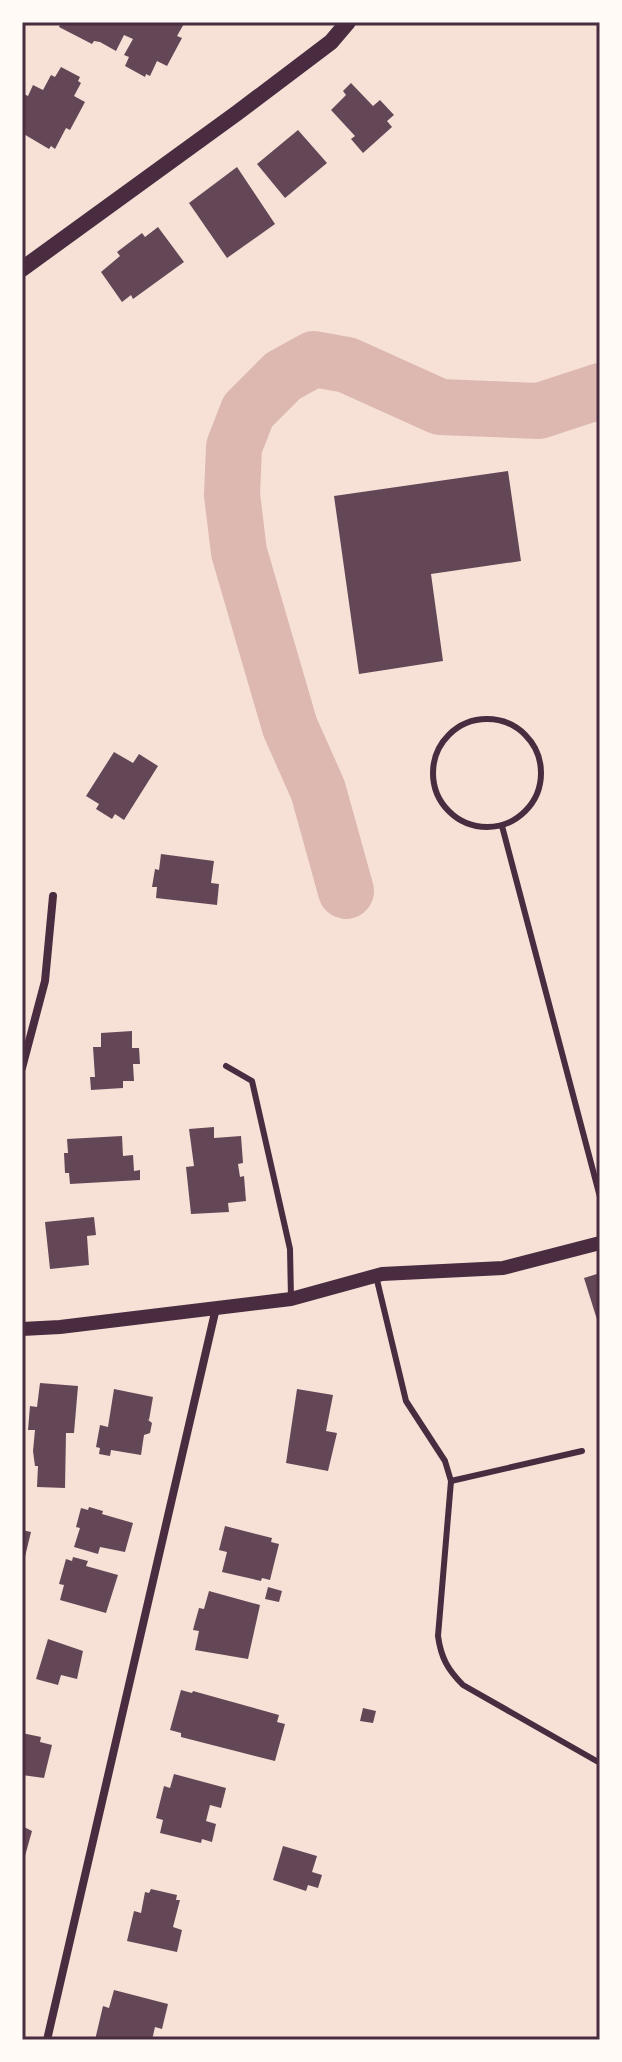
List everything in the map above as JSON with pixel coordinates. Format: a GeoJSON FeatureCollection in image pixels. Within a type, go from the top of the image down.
{"type":"FeatureCollection","features":[{"type":"Feature","properties":{"kind":"main road"},"geometry":{"type":"LineString","coordinates":[[22,269],[331,42],[348,22]]}},
{"type":"Feature","properties":{"kind":"street"},"geometry":{"type":"LineString","coordinates":[[22,1068],[45,981],[53,896]]}},
{"type":"Feature","properties":{"kind":"street"},"geometry":{"type":"LineString","coordinates":[[22,1329],[291,1299],[376,1276],[503,1268],[600,1243]]}},
{"type":"Feature","properties":{"kind":"street"},"geometry":{"type":"LineString","coordinates":[[47,2040],[216,1308]]}},
{"type":"Feature","properties":{"kind":"lane"},"geometry":{"type":"LineString","coordinates":[[486,719],[504,721],[520,729],[532,742],[540,758],[541,776],[537,793],[528,809],[502,826],[480,827],[463,822],[448,810],[438,796],[433,778],[438,752],[453,731],[469,722],[486,719]]}},
{"type":"Feature","properties":{"kind":"lane"},"geometry":{"type":"LineString","coordinates":[[502,826],[600,1197]]}},
{"type":"Feature","properties":{"kind":"lane"},"geometry":{"type":"LineString","coordinates":[[226,1066],[252,1081],[290,1249],[291,1299]]}},
{"type":"Feature","properties":{"kind":"lane"},"geometry":{"type":"LineString","coordinates":[[376,1276],[406,1401],[445,1461],[451,1481],[438,1636],[440,1654],[450,1672],[463,1685],[600,1763]]}},
{"type":"Feature","properties":{"kind":"lane"},"geometry":{"type":"LineString","coordinates":[[451,1481],[582,1451]]}},
{"type":"Feature","properties":{"kind":"building"},"geometry":{"type":"Polygon","coordinates":[[[55,22],[185,22],[177,36],[182,38],[167,66],[157,61],[150,76],[146,74],[145,77],[125,66],[129,57],[124,55],[133,39],[124,35],[116,51],[100,42],[94,41],[92,44],[55,22]]]}},
{"type":"Feature","properties":{"kind":"building"},"geometry":{"type":"Polygon","coordinates":[[[61,67],[80,77],[78,81],[81,83],[74,96],[85,102],[70,130],[66,128],[55,149],[51,146],[49,149],[22,133],[22,93],[28,96],[33,85],[43,90],[51,75],[55,77],[61,67]]]}},
{"type":"Feature","properties":{"kind":"building"},"geometry":{"type":"Polygon","coordinates":[[[351,83],[373,106],[380,100],[394,115],[387,121],[392,127],[363,153],[351,139],[355,136],[331,110],[346,95],[343,91],[351,83]]]}},
{"type":"Feature","properties":{"kind":"building"},"geometry":{"type":"Polygon","coordinates":[[[298,130],[327,163],[285,198],[257,164],[298,130]]]}},
{"type":"Feature","properties":{"kind":"building"},"geometry":{"type":"Polygon","coordinates":[[[237,167],[275,224],[227,258],[189,203],[237,167]]]}},
{"type":"Feature","properties":{"kind":"building"},"geometry":{"type":"Polygon","coordinates":[[[158,227],[184,262],[133,299],[131,295],[122,302],[101,272],[120,256],[117,252],[142,233],[145,237],[158,227]]]}},
{"type":"Feature","properties":{"kind":"building"},"geometry":{"type":"Polygon","coordinates":[[[508,471],[521,561],[431,574],[443,661],[359,674],[334,496],[508,471]]]}},
{"type":"Feature","properties":{"kind":"building"},"geometry":{"type":"Polygon","coordinates":[[[114,752],[133,763],[139,754],[158,766],[124,820],[115,814],[112,819],[96,809],[99,804],[86,796],[114,752]]]}},
{"type":"Feature","properties":{"kind":"building"},"geometry":{"type":"Polygon","coordinates":[[[161,854],[214,861],[211,883],[219,884],[217,905],[156,898],[157,887],[152,887],[161,854]]]}},
{"type":"Feature","properties":{"kind":"building"},"geometry":{"type":"Polygon","coordinates":[[[132,1031],[132,1048],[139,1048],[140,1064],[133,1064],[134,1081],[123,1081],[123,1088],[91,1090],[90,1077],[95,1077],[93,1047],[101,1047],[101,1033],[132,1031]]]}},
{"type":"Feature","properties":{"kind":"building"},"geometry":{"type":"Polygon","coordinates":[[[214,1127],[214,1138],[241,1136],[243,1163],[238,1164],[240,1177],[244,1176],[246,1201],[228,1203],[229,1212],[191,1214],[186,1167],[194,1166],[189,1129],[214,1127]]]}},
{"type":"Feature","properties":{"kind":"building"},"geometry":{"type":"Polygon","coordinates":[[[122,1136],[123,1156],[133,1155],[134,1171],[140,1170],[140,1180],[70,1184],[69,1173],[65,1173],[67,1139],[122,1136]]]}},
{"type":"Feature","properties":{"kind":"building"},"geometry":{"type":"Polygon","coordinates":[[[94,1217],[96,1235],[87,1236],[89,1265],[50,1269],[45,1222],[94,1217]]]}},
{"type":"Feature","properties":{"kind":"building"},"geometry":{"type":"Polygon","coordinates":[[[600,1273],[600,1326],[599,1326],[584,1278],[600,1273]]]}},
{"type":"Feature","properties":{"kind":"building"},"geometry":{"type":"Polygon","coordinates":[[[40,1383],[78,1386],[74,1433],[66,1433],[65,1488],[37,1487],[38,1466],[35,1466],[33,1451],[35,1430],[28,1430],[30,1406],[37,1407],[40,1383]]]}},
{"type":"Feature","properties":{"kind":"building"},"geometry":{"type":"Polygon","coordinates":[[[114,1389],[153,1397],[147,1419],[152,1423],[150,1433],[144,1435],[141,1455],[111,1450],[110,1456],[99,1454],[100,1448],[96,1447],[100,1425],[108,1427],[114,1389]]]}},
{"type":"Feature","properties":{"kind":"building"},"geometry":{"type":"Polygon","coordinates":[[[297,1389],[333,1395],[326,1431],[337,1433],[328,1471],[286,1463],[297,1389]]]}},
{"type":"Feature","properties":{"kind":"building"},"geometry":{"type":"Polygon","coordinates":[[[89,1507],[133,1523],[125,1552],[100,1547],[98,1554],[74,1547],[80,1528],[76,1527],[81,1508],[88,1510],[89,1507]]]}},
{"type":"Feature","properties":{"kind":"building"},"geometry":{"type":"Polygon","coordinates":[[[225,1526],[272,1538],[271,1542],[279,1544],[270,1580],[262,1578],[261,1581],[222,1572],[227,1552],[219,1550],[225,1526]]]}},
{"type":"Feature","properties":{"kind":"building"},"geometry":{"type":"Polygon","coordinates":[[[22,1530],[31,1532],[23,1565],[22,1565],[22,1530]]]}},
{"type":"Feature","properties":{"kind":"building"},"geometry":{"type":"Polygon","coordinates":[[[73,1557],[88,1561],[86,1566],[118,1575],[106,1613],[60,1600],[64,1585],[59,1584],[66,1559],[72,1561],[73,1557]]]}},
{"type":"Feature","properties":{"kind":"building"},"geometry":{"type":"Polygon","coordinates":[[[268,1587],[282,1591],[279,1602],[265,1599],[268,1587]]]}},
{"type":"Feature","properties":{"kind":"building"},"geometry":{"type":"Polygon","coordinates":[[[209,1591],[260,1605],[248,1659],[195,1650],[199,1631],[193,1630],[199,1608],[204,1609],[209,1591]]]}},
{"type":"Feature","properties":{"kind":"building"},"geometry":{"type":"Polygon","coordinates":[[[48,1639],[83,1651],[77,1679],[61,1675],[58,1685],[36,1679],[48,1639]]]}},
{"type":"Feature","properties":{"kind":"building"},"geometry":{"type":"Polygon","coordinates":[[[181,1690],[279,1715],[277,1722],[285,1724],[275,1761],[181,1737],[181,1733],[170,1730],[181,1690]]]}},
{"type":"Feature","properties":{"kind":"building"},"geometry":{"type":"Polygon","coordinates":[[[363,1708],[376,1711],[373,1723],[360,1721],[363,1708]]]}},
{"type":"Feature","properties":{"kind":"building"},"geometry":{"type":"Polygon","coordinates":[[[22,1733],[41,1737],[40,1742],[52,1745],[44,1778],[22,1775],[22,1733]]]}},
{"type":"Feature","properties":{"kind":"building"},"geometry":{"type":"Polygon","coordinates":[[[174,1774],[226,1788],[221,1808],[210,1805],[206,1821],[216,1824],[212,1842],[202,1839],[201,1843],[160,1833],[163,1820],[156,1818],[164,1786],[170,1788],[174,1774]]]}},
{"type":"Feature","properties":{"kind":"building"},"geometry":{"type":"Polygon","coordinates":[[[22,1826],[32,1831],[23,1863],[22,1863],[22,1826]]]}},
{"type":"Feature","properties":{"kind":"building"},"geometry":{"type":"Polygon","coordinates":[[[283,1846],[317,1856],[312,1872],[322,1875],[318,1888],[308,1885],[306,1891],[273,1880],[283,1846]]]}},
{"type":"Feature","properties":{"kind":"building"},"geometry":{"type":"Polygon","coordinates":[[[151,1889],[177,1895],[176,1900],[180,1900],[173,1927],[182,1930],[177,1952],[127,1941],[134,1911],[141,1913],[145,1892],[149,1893],[151,1889]]]}},
{"type":"Feature","properties":{"kind":"building"},"geometry":{"type":"Polygon","coordinates":[[[114,1990],[168,2004],[162,2029],[155,2027],[152,2040],[95,2040],[103,2006],[109,2008],[114,1990]]]}},
{"type":"Feature","properties":{"kind":"waterway"},"geometry":{"type":"LineString","coordinates":[[346,891],[318,790],[290,727],[239,552],[232,495],[234,447],[248,411],[283,376],[314,359],[347,365],[440,407],[539,411],[600,391]]}}]}
